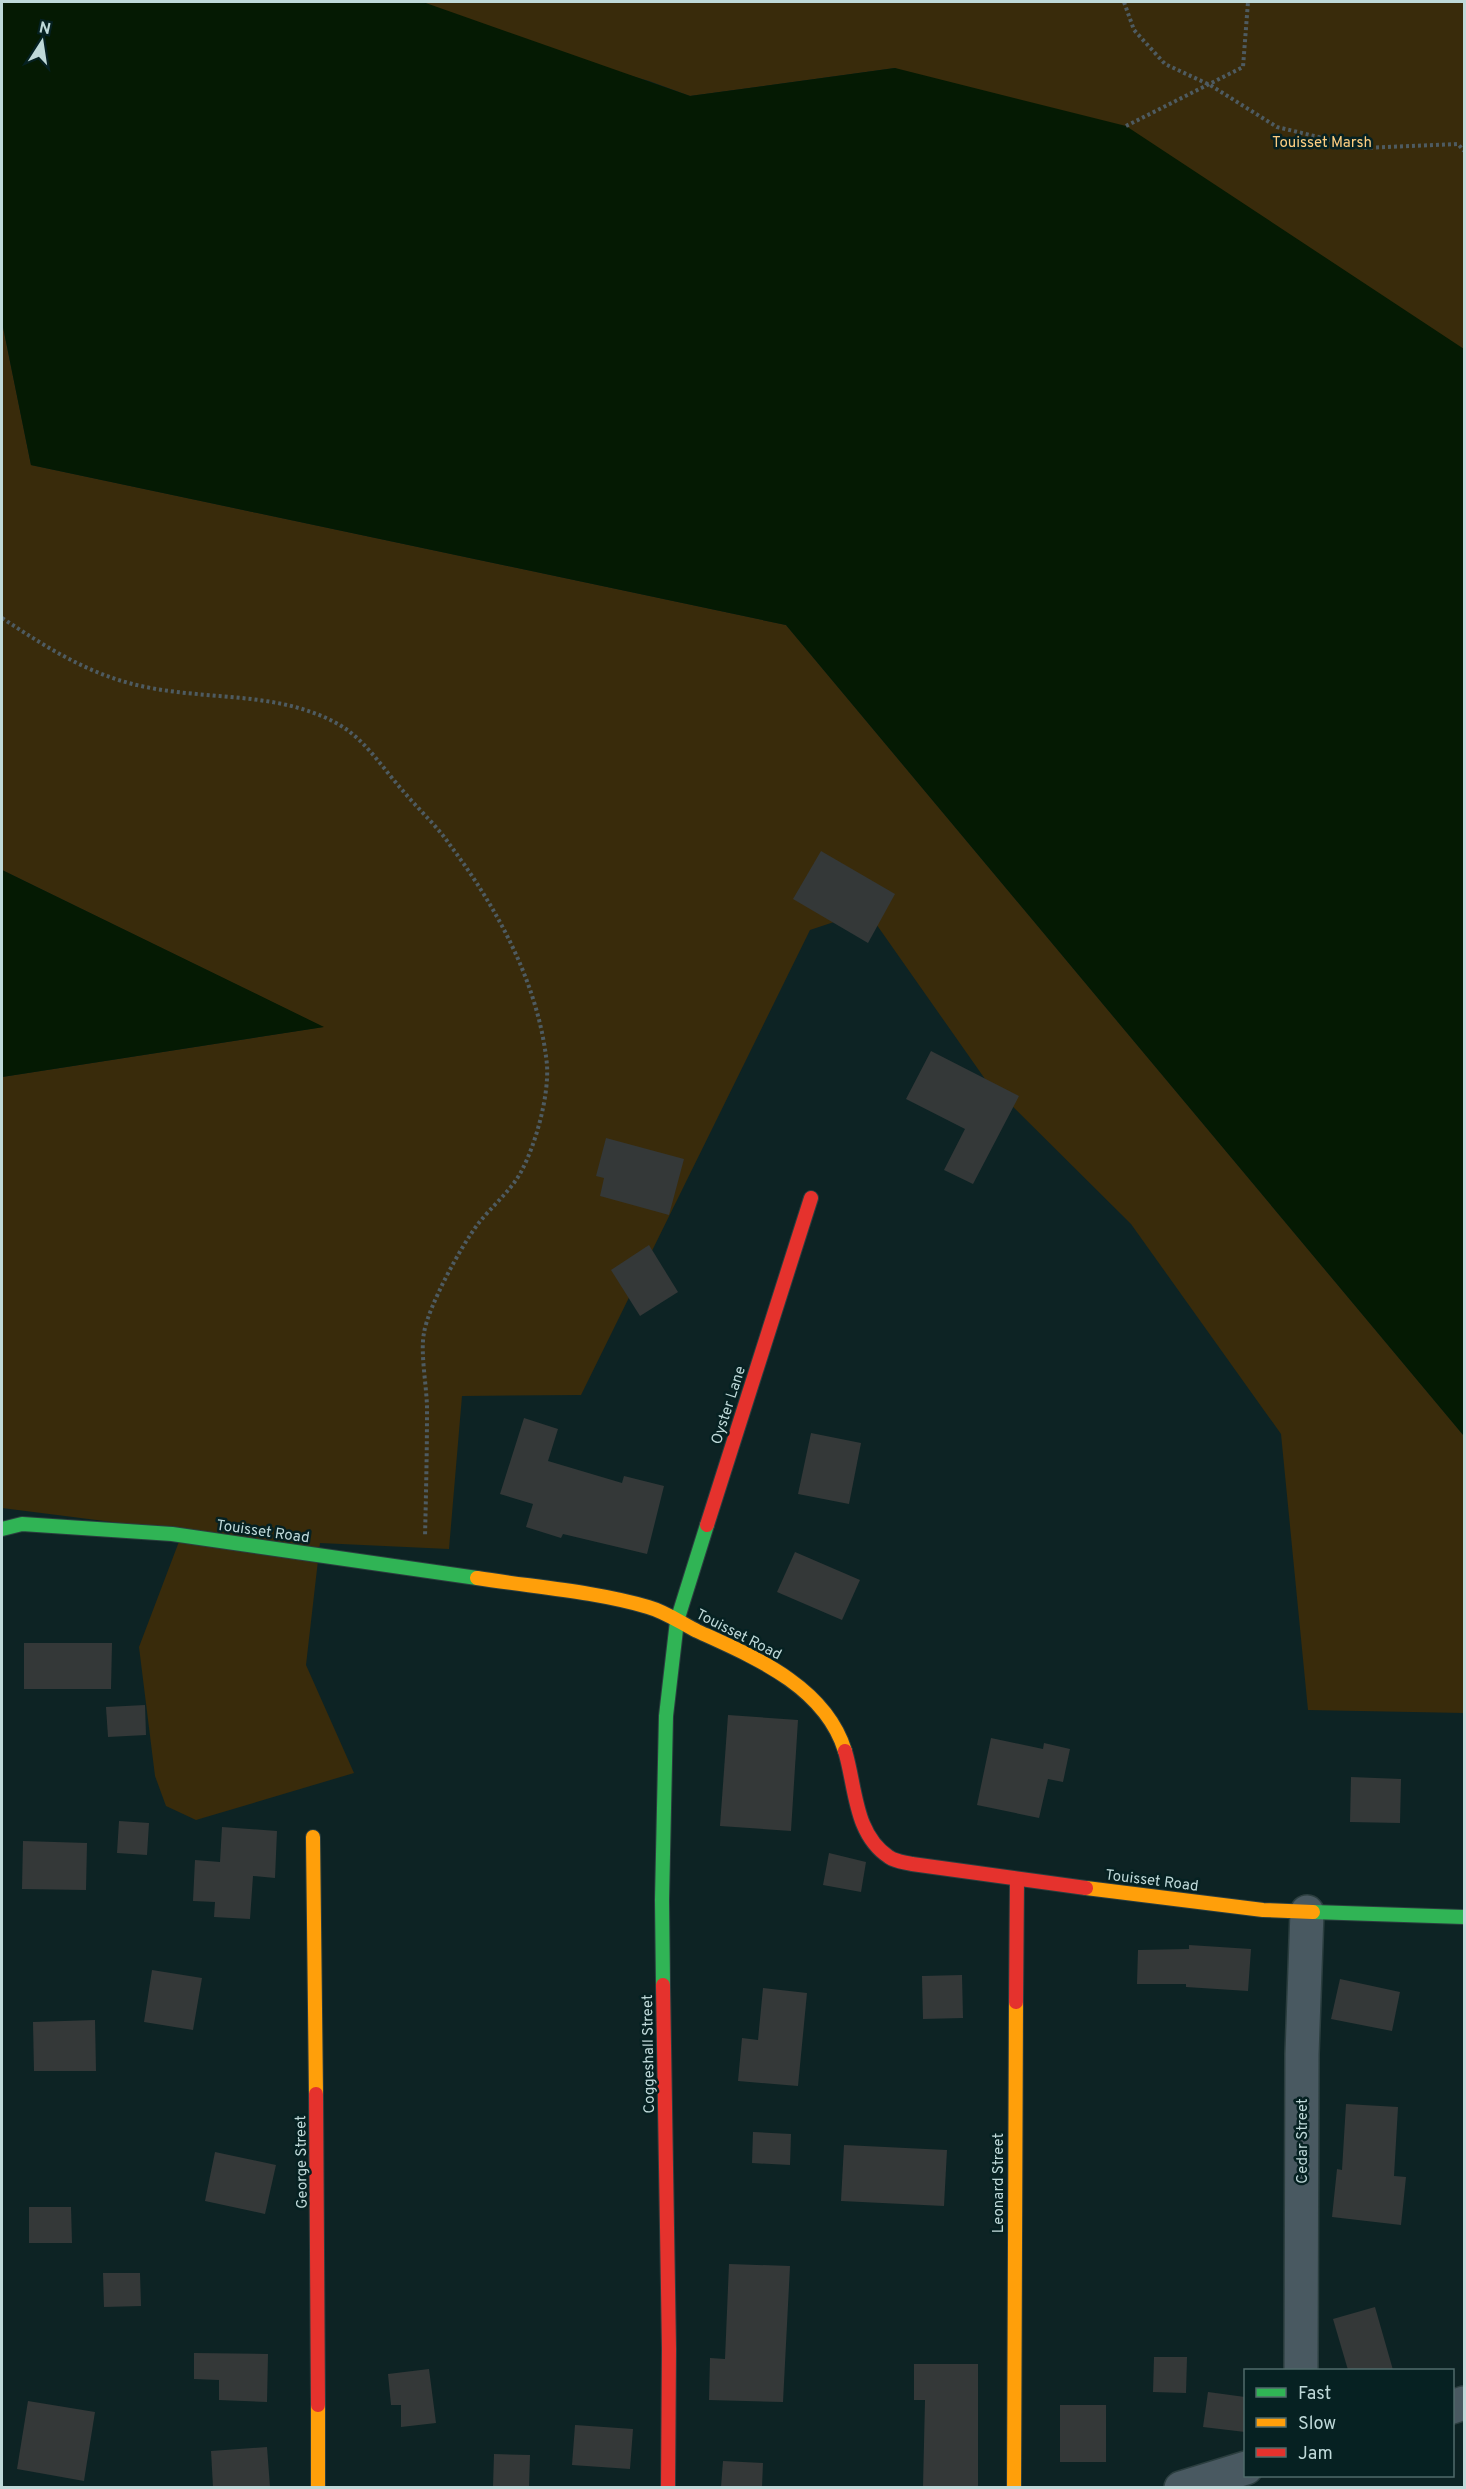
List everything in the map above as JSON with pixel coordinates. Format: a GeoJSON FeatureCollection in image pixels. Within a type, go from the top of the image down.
{"type":"FeatureCollection","features":[{"type":"Feature","properties":{"kind":"street","name":"Oyster Lane"},"geometry":{"type":"LineString","coordinates":[[676,1621],[811,1198]]}},
{"type":"Feature","properties":{"kind":"street","name":"Touisset Road"},"geometry":{"type":"LineString","coordinates":[[2,1529],[22,1524],[172,1534],[597,1596],[657,1610],[746,1654],[783,1676],[816,1701],[834,1723],[845,1744],[852,1788],[861,1818],[873,1840],[891,1858],[912,1864],[1172,1900],[1307,1912],[1464,1917]]}},
{"type":"Feature","properties":{"kind":"street","name":"Coggeshall Street"},"geometry":{"type":"LineString","coordinates":[[668,2487],[669,2349],[662,1900],[666,1716],[676,1621]]}},
{"type":"Feature","properties":{"kind":"street","name":"George Street"},"geometry":{"type":"LineString","coordinates":[[313,1837],[318,2244],[318,2487]]}},
{"type":"Feature","properties":{"kind":"street","name":"Leonard Street"},"geometry":{"type":"LineString","coordinates":[[1014,2487],[1017,1879]]}},
{"type":"Feature","properties":{"kind":"street","name":"Cedar Street"},"geometry":{"type":"LineString","coordinates":[[1301,2369],[1302,2054],[1307,1912]]}},
{"type":"Feature","properties":{"kind":"street"},"geometry":{"type":"LineString","coordinates":[[1181,2487],[1244,2468]]}},
{"type":"Feature","properties":{"kind":"path"},"geometry":{"type":"LineString","coordinates":[[1124,2],[1134,30],[1165,64],[1210,85],[1278,127],[1364,148],[1458,144],[1464,151]]}},
{"type":"Feature","properties":{"kind":"path"},"geometry":{"type":"LineString","coordinates":[[1126,126],[1243,67],[1248,2]]}},
{"type":"Feature","properties":{"kind":"path"},"geometry":{"type":"LineString","coordinates":[[2,618],[63,657],[110,679],[153,689],[274,702],[315,712],[341,725],[374,753],[400,788],[450,844],[489,905],[522,966],[535,1005],[547,1067],[544,1109],[521,1172],[475,1227],[436,1297],[423,1334],[427,1409],[425,1571]]}},
{"type":"Feature","properties":{"kind":"green space","name":"Touisset Marsh"},"geometry":{"type":"Polygon","coordinates":[[[378,2],[1464,2],[1464,388],[895,68],[690,96],[649,81],[378,2]]]}},
{"type":"Feature","properties":{"kind":"green space"},"geometry":{"type":"Polygon","coordinates":[[[2,322],[31,465],[786,625],[1464,1436],[1464,1713],[1308,1710],[1281,1434],[1131,1224],[985,1079],[867,911],[810,930],[581,1395],[462,1396],[449,1549],[320,1543],[306,1665],[354,1773],[196,1820],[166,1806],[155,1776],[139,1647],[183,1531],[2,1508],[2,1077],[323,1027],[2,870],[2,322]]]}},
{"type":"Feature","properties":{"kind":"shaded area"},"geometry":{"type":"Polygon","coordinates":[[[2,2],[423,2],[690,96],[895,68],[1126,126],[1464,349],[1464,1436],[786,625],[31,465],[2,322],[2,2]]]}},
{"type":"Feature","properties":{"kind":"shaded area"},"geometry":{"type":"Polygon","coordinates":[[[2,870],[324,1027],[2,1077],[2,870]]]}},
{"type":"Feature","properties":{"kind":"building"},"geometry":{"type":"Polygon","coordinates":[[[821,851],[895,894],[868,943],[793,899],[821,851]]]}},
{"type":"Feature","properties":{"kind":"building"},"geometry":{"type":"Polygon","coordinates":[[[931,1051],[1019,1096],[973,1184],[944,1170],[965,1129],[906,1099],[931,1051]]]}},
{"type":"Feature","properties":{"kind":"building"},"geometry":{"type":"Polygon","coordinates":[[[606,1138],[684,1159],[669,1215],[600,1196],[604,1178],[596,1176],[606,1138]]]}},
{"type":"Feature","properties":{"kind":"building"},"geometry":{"type":"Polygon","coordinates":[[[649,1245],[678,1292],[640,1316],[611,1270],[649,1245]]]}},
{"type":"Feature","properties":{"kind":"building"},"geometry":{"type":"Polygon","coordinates":[[[524,1418],[558,1429],[548,1461],[622,1483],[624,1476],[664,1486],[647,1554],[563,1534],[561,1538],[526,1527],[533,1504],[500,1494],[524,1418]]]}},
{"type":"Feature","properties":{"kind":"building"},"geometry":{"type":"Polygon","coordinates":[[[811,1433],[861,1443],[849,1504],[798,1494],[811,1433]]]}},
{"type":"Feature","properties":{"kind":"building"},"geometry":{"type":"Polygon","coordinates":[[[795,1552],[860,1580],[842,1620],[777,1592],[795,1552]]]}},
{"type":"Feature","properties":{"kind":"building"},"geometry":{"type":"Polygon","coordinates":[[[24,1643],[112,1643],[111,1689],[24,1689],[24,1643]]]}},
{"type":"Feature","properties":{"kind":"building"},"geometry":{"type":"Polygon","coordinates":[[[145,1705],[146,1735],[108,1737],[106,1707],[145,1705]]]}},
{"type":"Feature","properties":{"kind":"building"},"geometry":{"type":"Polygon","coordinates":[[[728,1715],[798,1720],[791,1831],[720,1826],[728,1715]]]}},
{"type":"Feature","properties":{"kind":"building"},"geometry":{"type":"Polygon","coordinates":[[[991,1738],[1043,1749],[1044,1743],[1070,1749],[1063,1782],[1048,1779],[1039,1818],[977,1805],[991,1738]]]}},
{"type":"Feature","properties":{"kind":"building"},"geometry":{"type":"Polygon","coordinates":[[[1351,1777],[1401,1779],[1400,1823],[1350,1822],[1351,1777]]]}},
{"type":"Feature","properties":{"kind":"building"},"geometry":{"type":"Polygon","coordinates":[[[119,1821],[149,1823],[147,1855],[117,1853],[119,1821]]]}},
{"type":"Feature","properties":{"kind":"building"},"geometry":{"type":"Polygon","coordinates":[[[222,1827],[277,1831],[275,1878],[253,1876],[250,1919],[214,1917],[215,1902],[193,1901],[195,1860],[220,1862],[222,1827]]]}},
{"type":"Feature","properties":{"kind":"building"},"geometry":{"type":"Polygon","coordinates":[[[23,1841],[87,1843],[86,1890],[22,1889],[23,1841]]]}},
{"type":"Feature","properties":{"kind":"building"},"geometry":{"type":"Polygon","coordinates":[[[829,1853],[866,1862],[861,1892],[823,1885],[829,1853]]]}},
{"type":"Feature","properties":{"kind":"building"},"geometry":{"type":"Polygon","coordinates":[[[1189,1945],[1251,1949],[1248,1991],[1186,1987],[1186,1984],[1137,1984],[1138,1950],[1189,1949],[1189,1945]]]}},
{"type":"Feature","properties":{"kind":"building"},"geometry":{"type":"Polygon","coordinates":[[[152,1970],[202,1978],[193,2030],[144,2022],[152,1970]]]}},
{"type":"Feature","properties":{"kind":"building"},"geometry":{"type":"Polygon","coordinates":[[[962,1975],[963,2018],[923,2019],[922,1976],[962,1975]]]}},
{"type":"Feature","properties":{"kind":"building"},"geometry":{"type":"Polygon","coordinates":[[[1340,1979],[1400,1992],[1392,2031],[1331,2019],[1340,1979]]]}},
{"type":"Feature","properties":{"kind":"building"},"geometry":{"type":"Polygon","coordinates":[[[763,1988],[807,1993],[798,2086],[738,2081],[742,2038],[758,2040],[763,1988]]]}},
{"type":"Feature","properties":{"kind":"building"},"geometry":{"type":"Polygon","coordinates":[[[95,2020],[96,2071],[34,2071],[33,2022],[95,2020]]]}},
{"type":"Feature","properties":{"kind":"building"},"geometry":{"type":"Polygon","coordinates":[[[1346,2104],[1398,2107],[1394,2176],[1406,2177],[1401,2225],[1332,2217],[1337,2169],[1342,2170],[1346,2104]]]}},
{"type":"Feature","properties":{"kind":"building"},"geometry":{"type":"Polygon","coordinates":[[[753,2132],[791,2134],[790,2165],[752,2163],[753,2132]]]}},
{"type":"Feature","properties":{"kind":"building"},"geometry":{"type":"Polygon","coordinates":[[[844,2145],[947,2150],[944,2206],[841,2201],[844,2145]]]}},
{"type":"Feature","properties":{"kind":"building"},"geometry":{"type":"Polygon","coordinates":[[[215,2152],[276,2165],[265,2214],[205,2201],[215,2152]]]}},
{"type":"Feature","properties":{"kind":"building"},"geometry":{"type":"Polygon","coordinates":[[[29,2207],[71,2207],[72,2243],[29,2243],[29,2207]]]}},
{"type":"Feature","properties":{"kind":"building"},"geometry":{"type":"Polygon","coordinates":[[[729,2264],[790,2266],[783,2402],[709,2400],[710,2358],[725,2359],[729,2264]]]}},
{"type":"Feature","properties":{"kind":"building"},"geometry":{"type":"Polygon","coordinates":[[[103,2273],[140,2273],[141,2306],[104,2307],[103,2273]]]}},
{"type":"Feature","properties":{"kind":"building"},"geometry":{"type":"Polygon","coordinates":[[[1375,2307],[1393,2369],[1348,2369],[1333,2319],[1375,2307]]]}},
{"type":"Feature","properties":{"kind":"building"},"geometry":{"type":"Polygon","coordinates":[[[194,2353],[268,2354],[267,2402],[219,2400],[219,2380],[194,2379],[194,2353]]]}},
{"type":"Feature","properties":{"kind":"building"},"geometry":{"type":"Polygon","coordinates":[[[1154,2357],[1187,2357],[1186,2393],[1153,2392],[1154,2357]]]}},
{"type":"Feature","properties":{"kind":"building"},"geometry":{"type":"Polygon","coordinates":[[[914,2364],[978,2364],[978,2487],[923,2487],[925,2400],[914,2400],[914,2364]]]}},
{"type":"Feature","properties":{"kind":"building"},"geometry":{"type":"Polygon","coordinates":[[[429,2369],[436,2423],[401,2427],[401,2405],[391,2405],[388,2374],[429,2369]]]}},
{"type":"Feature","properties":{"kind":"building"},"geometry":{"type":"Polygon","coordinates":[[[1208,2392],[1244,2397],[1244,2432],[1203,2427],[1208,2392]]]}},
{"type":"Feature","properties":{"kind":"building"},"geometry":{"type":"Polygon","coordinates":[[[28,2401],[95,2412],[84,2481],[17,2469],[28,2401]]]}},
{"type":"Feature","properties":{"kind":"building"},"geometry":{"type":"Polygon","coordinates":[[[1060,2405],[1106,2405],[1106,2462],[1060,2462],[1060,2405]]]}},
{"type":"Feature","properties":{"kind":"building"},"geometry":{"type":"Polygon","coordinates":[[[575,2425],[633,2429],[630,2469],[572,2465],[575,2425]]]}},
{"type":"Feature","properties":{"kind":"building"},"geometry":{"type":"Polygon","coordinates":[[[267,2447],[270,2487],[213,2487],[211,2451],[267,2447]]]}},
{"type":"Feature","properties":{"kind":"building"},"geometry":{"type":"Polygon","coordinates":[[[494,2454],[530,2455],[529,2487],[493,2487],[494,2454]]]}},
{"type":"Feature","properties":{"kind":"building"},"geometry":{"type":"Polygon","coordinates":[[[723,2461],[763,2463],[762,2487],[721,2487],[723,2461]]]}},
{"type":"Feature","properties":{"kind":"traffic: fast"},"geometry":{"type":"LineString","coordinates":[[2,1529],[22,1524],[172,1534],[477,1578]]}},
{"type":"Feature","properties":{"kind":"traffic: fast"},"geometry":{"type":"LineString","coordinates":[[663,1985],[662,1900],[666,1716],[677,1621],[707,1525]]}},
{"type":"Feature","properties":{"kind":"traffic: fast"},"geometry":{"type":"LineString","coordinates":[[1313,1912],[1464,1917]]}},
{"type":"Feature","properties":{"kind":"traffic: slow"},"geometry":{"type":"LineString","coordinates":[[477,1578],[606,1597],[661,1612],[764,1663],[785,1676],[821,1708],[835,1728],[845,1751]]}},
{"type":"Feature","properties":{"kind":"traffic: slow"},"geometry":{"type":"LineString","coordinates":[[313,1837],[316,2094]]}},
{"type":"Feature","properties":{"kind":"traffic: slow"},"geometry":{"type":"LineString","coordinates":[[1086,1888],[1263,1910],[1313,1912]]}},
{"type":"Feature","properties":{"kind":"traffic: slow"},"geometry":{"type":"LineString","coordinates":[[1014,2488],[1016,2002]]}},
{"type":"Feature","properties":{"kind":"traffic: slow"},"geometry":{"type":"LineString","coordinates":[[318,2405],[318,2488]]}},
{"type":"Feature","properties":{"kind":"traffic: jam"},"geometry":{"type":"LineString","coordinates":[[707,1525],[811,1198]]}},
{"type":"Feature","properties":{"kind":"traffic: jam"},"geometry":{"type":"LineString","coordinates":[[845,1751],[863,1823],[869,1836],[892,1859],[912,1864],[1086,1888]]}},
{"type":"Feature","properties":{"kind":"traffic: jam"},"geometry":{"type":"LineString","coordinates":[[1016,2002],[1017,1879]]}},
{"type":"Feature","properties":{"kind":"traffic: jam"},"geometry":{"type":"LineString","coordinates":[[663,1985],[669,2349],[668,2488]]}},
{"type":"Feature","properties":{"kind":"traffic: jam"},"geometry":{"type":"LineString","coordinates":[[316,2094],[318,2405]]}}]}
